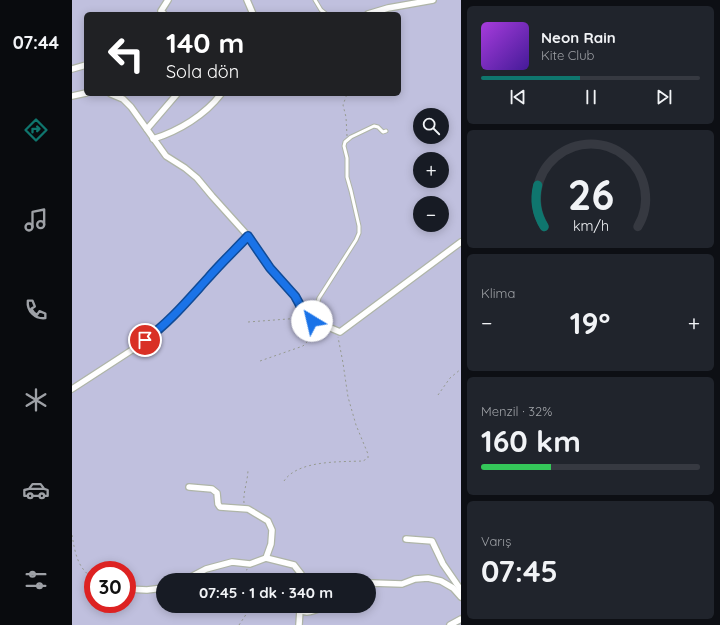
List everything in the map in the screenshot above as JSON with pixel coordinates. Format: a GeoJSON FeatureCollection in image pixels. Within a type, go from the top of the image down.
{"type":"FeatureCollection","features":[{"type":"Feature","properties":{"kind":"street"},"geometry":{"type":"LineString","coordinates":[[162,12],[161,11],[168,0]]}},
{"type":"Feature","properties":{"kind":"street"},"geometry":{"type":"LineString","coordinates":[[247,0],[252,12]]}},
{"type":"Feature","properties":{"kind":"street"},"geometry":{"type":"LineString","coordinates":[[375,12],[388,8],[433,0]]}},
{"type":"Feature","properties":{"kind":"street"},"geometry":{"type":"LineString","coordinates":[[72,69],[84,66]]}},
{"type":"Feature","properties":{"kind":"street"},"geometry":{"type":"LineString","coordinates":[[72,96],[84,93]]}},
{"type":"Feature","properties":{"kind":"street"},"geometry":{"type":"LineString","coordinates":[[116,96],[123,99],[131,107],[166,156],[190,171],[248,236],[270,268],[295,296],[309,320],[340,332],[461,242]]}},
{"type":"Feature","properties":{"kind":"street"},"geometry":{"type":"LineString","coordinates":[[146,129],[175,96]]}},
{"type":"Feature","properties":{"kind":"street"},"geometry":{"type":"LineString","coordinates":[[153,139],[177,130],[209,107],[219,96]]}},
{"type":"Feature","properties":{"kind":"street"},"geometry":{"type":"LineString","coordinates":[[72,389],[132,350],[163,327],[248,236]]}},
{"type":"Feature","properties":{"kind":"street"},"geometry":{"type":"LineString","coordinates":[[189,487],[214,490],[217,495],[218,505],[221,508],[248,509],[268,521],[272,530],[271,544],[266,558]]}},
{"type":"Feature","properties":{"kind":"street"},"geometry":{"type":"LineString","coordinates":[[406,539],[432,541],[443,564],[461,590]]}},
{"type":"Feature","properties":{"kind":"street"},"geometry":{"type":"LineString","coordinates":[[198,573],[206,569],[232,562],[248,564],[266,558],[294,565],[300,573]]}},
{"type":"Feature","properties":{"kind":"street"},"geometry":{"type":"LineString","coordinates":[[376,583],[402,584],[415,579],[428,578],[441,581],[453,588],[461,597]]}},
{"type":"Feature","properties":{"kind":"street"},"geometry":{"type":"LineString","coordinates":[[136,589],[156,589]]}},
{"type":"Feature","properties":{"kind":"street"},"geometry":{"type":"LineString","coordinates":[[299,613],[299,625]]}},
{"type":"Feature","properties":{"kind":"street"},"geometry":{"type":"LineString","coordinates":[[453,624],[461,619]]}},
{"type":"Feature","properties":{"kind":"lane"},"geometry":{"type":"LineString","coordinates":[[315,0],[324,12]]}},
{"type":"Feature","properties":{"kind":"lane"},"geometry":{"type":"LineString","coordinates":[[309,320],[319,298],[359,233],[359,226],[346,174],[345,142],[351,137],[374,126],[378,127],[383,132],[386,131]]}},
{"type":"Feature","properties":{"kind":"path"},"geometry":{"type":"LineString","coordinates":[[346,96],[343,105],[346,117],[346,132],[348,141]]}},
{"type":"Feature","properties":{"kind":"path"},"geometry":{"type":"LineString","coordinates":[[248,322],[309,320],[310,337],[306,344],[260,361]]}},
{"type":"Feature","properties":{"kind":"path"},"geometry":{"type":"LineString","coordinates":[[284,481],[291,473],[313,465],[363,461],[368,458],[368,454],[356,425],[348,397],[336,330]]}},
{"type":"Feature","properties":{"kind":"path"},"geometry":{"type":"LineString","coordinates":[[438,395],[450,378],[461,369]]}},
{"type":"Feature","properties":{"kind":"path"},"geometry":{"type":"LineString","coordinates":[[244,509],[243,496],[244,487],[248,479],[248,469]]}},
{"type":"Feature","properties":{"kind":"path"},"geometry":{"type":"LineString","coordinates":[[72,535],[78,562],[84,571]]}},
{"type":"Feature","properties":{"kind":"path"},"geometry":{"type":"LineString","coordinates":[[246,573],[248,564]]}},
{"type":"Feature","properties":{"kind":"path"},"geometry":{"type":"LineString","coordinates":[[239,625],[247,613]]}},
{"type":"Feature","properties":{"kind":"shaded area"},"geometry":{"type":"Polygon","coordinates":[[[72,0],[461,0],[461,625],[72,625],[72,0]]]}},
{"type":"Feature","properties":{"kind":"route"},"geometry":{"type":"LineString","coordinates":[[145,340],[163,327],[174,316],[209,276],[248,236],[270,268],[295,296],[307,318],[312,321]]}}]}
